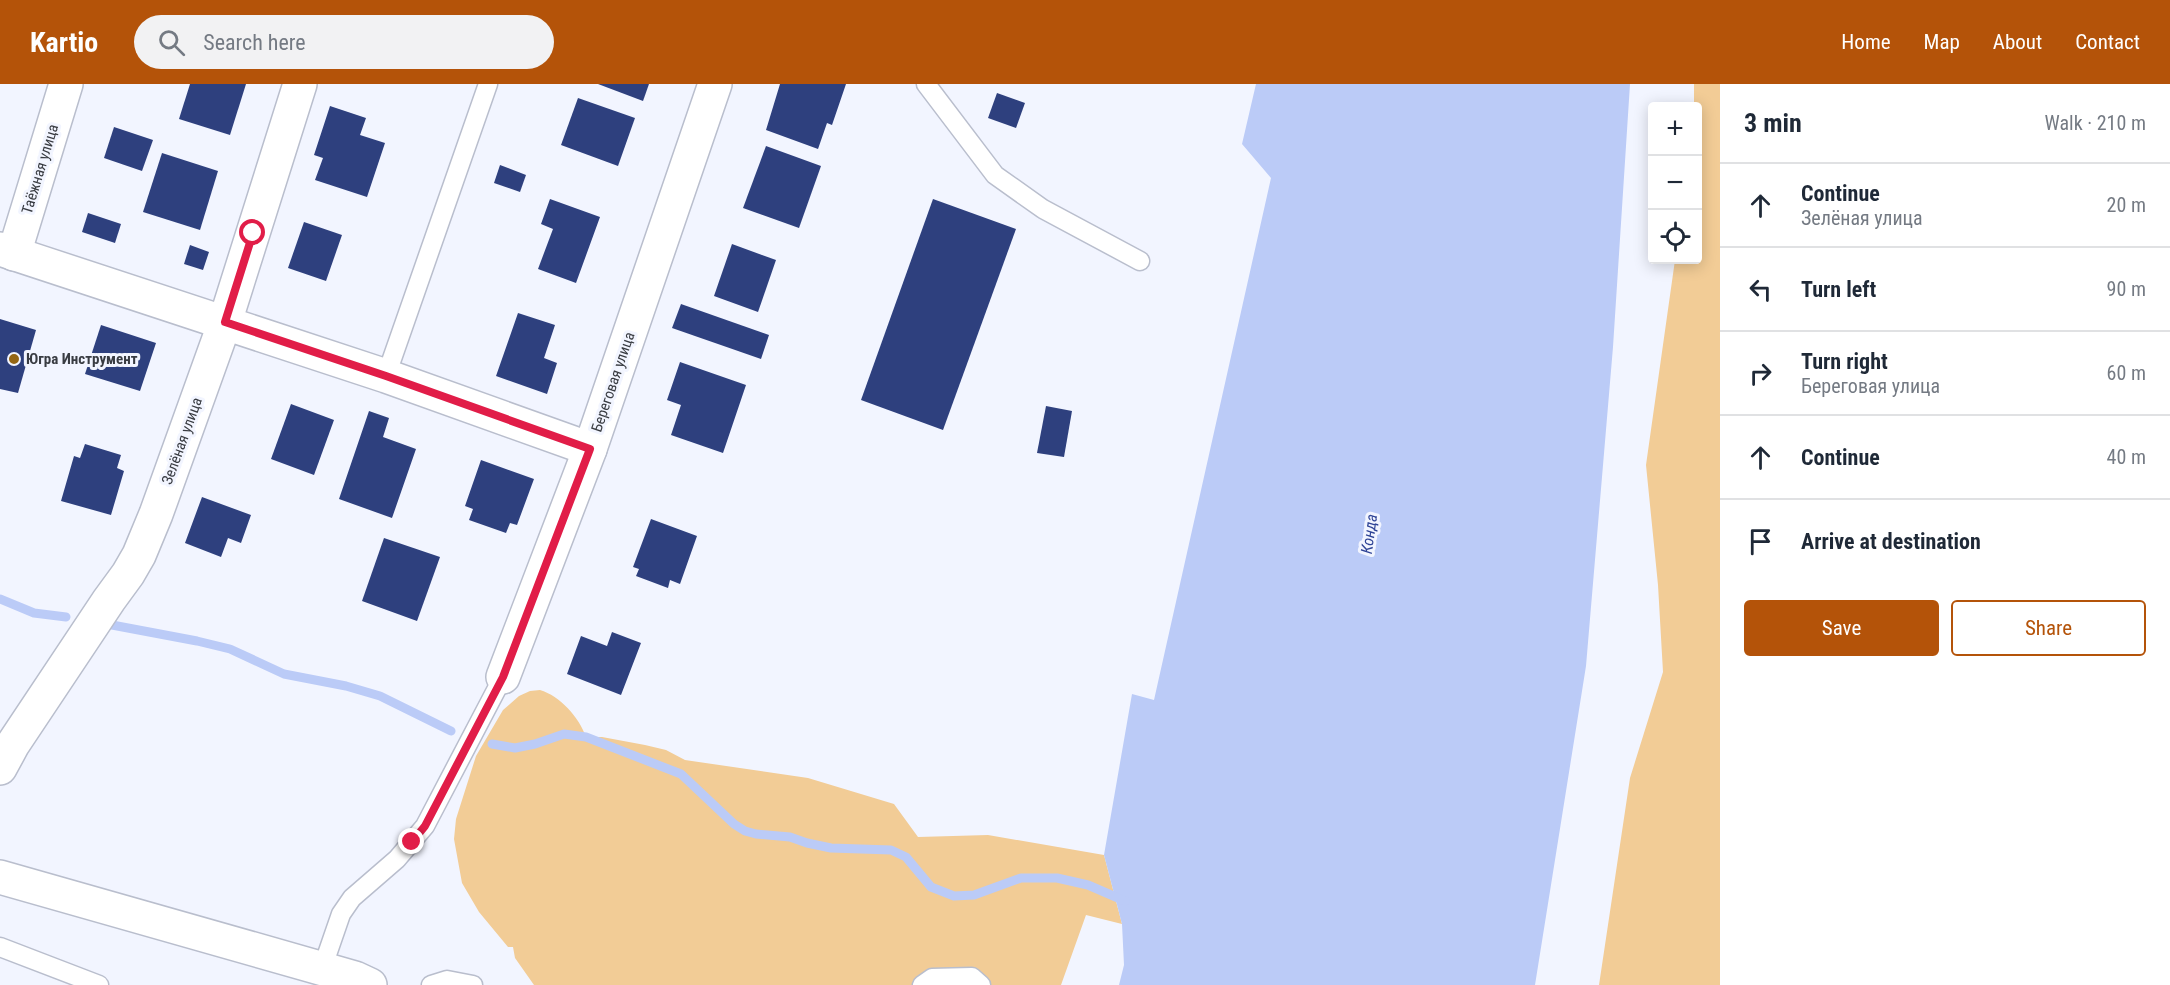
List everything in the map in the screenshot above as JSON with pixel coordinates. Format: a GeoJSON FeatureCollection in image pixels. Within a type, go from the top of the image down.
{"type":"FeatureCollection","features":[{"type":"Feature","properties":{"kind":"street","name":"Таёжная улица"},"geometry":{"type":"LineString","coordinates":[[7,252],[66,84]]}},
{"type":"Feature","properties":{"kind":"street","name":"Зелёная улица"},"geometry":{"type":"LineString","coordinates":[[0,768],[13,744],[139,555],[225,322],[300,84]]}},
{"type":"Feature","properties":{"kind":"street","name":"Береговая улица"},"geometry":{"type":"LineString","coordinates":[[503,677],[590,449],[715,84]]}},
{"type":"Feature","properties":{"kind":"street"},"geometry":{"type":"LineString","coordinates":[[7,252],[386,376],[590,449]]}},
{"type":"Feature","properties":{"kind":"street"},"geometry":{"type":"LineString","coordinates":[[0,877],[355,978],[370,985]]}},
{"type":"Feature","properties":{"kind":"lane"},"geometry":{"type":"LineString","coordinates":[[386,376],[488,84]]}},
{"type":"Feature","properties":{"kind":"lane"},"geometry":{"type":"LineString","coordinates":[[926,84],[995,175],[1043,209],[1140,261]]}},
{"type":"Feature","properties":{"kind":"lane"},"geometry":{"type":"LineString","coordinates":[[322,969],[341,914],[352,898],[397,859],[425,826],[503,677]]}},
{"type":"Feature","properties":{"kind":"lane"},"geometry":{"type":"LineString","coordinates":[[0,947],[99,985]]}},
{"type":"Feature","properties":{"kind":"lane"},"geometry":{"type":"LineString","coordinates":[[922,985],[932,978],[972,977],[981,985]]}},
{"type":"Feature","properties":{"kind":"lane"},"geometry":{"type":"LineString","coordinates":[[431,985],[447,980],[473,985]]}},
{"type":"Feature","properties":{"kind":"shaded area"},"geometry":{"type":"Polygon","coordinates":[[[1694,84],[1720,84],[1720,985],[1599,985],[1630,778],[1663,672],[1658,585],[1646,465],[1674,264],[1702,264],[1702,102],[1694,102],[1694,84]]]}},
{"type":"Feature","properties":{"kind":"shaded area"},"geometry":{"type":"Polygon","coordinates":[[[540,690],[555,697],[568,708],[579,722],[586,737],[602,737],[645,745],[666,750],[685,760],[808,778],[894,804],[918,837],[988,835],[1104,855],[1122,924],[1086,915],[1061,985],[534,985],[515,958],[513,947],[508,947],[479,912],[462,883],[454,839],[456,819],[476,756],[503,710],[519,696],[540,690]]]}},
{"type":"Feature","properties":{"kind":"water","name":"Конда"},"geometry":{"type":"Polygon","coordinates":[[[1256,84],[1630,84],[1613,347],[1586,666],[1535,985],[1119,985],[1124,965],[1122,924],[1104,855],[1132,694],[1154,700],[1271,178],[1242,144],[1256,84]]]}},
{"type":"Feature","properties":{"kind":"building"},"geometry":{"type":"Polygon","coordinates":[[[190,84],[246,84],[230,135],[179,119],[190,84]]]}},
{"type":"Feature","properties":{"kind":"building"},"geometry":{"type":"Polygon","coordinates":[[[598,84],[649,84],[643,101],[598,84]]]}},
{"type":"Feature","properties":{"kind":"building"},"geometry":{"type":"Polygon","coordinates":[[[780,84],[846,84],[832,125],[827,123],[818,149],[766,130],[780,84]]]}},
{"type":"Feature","properties":{"kind":"building"},"geometry":{"type":"Polygon","coordinates":[[[997,93],[1025,103],[1016,128],[988,118],[997,93]]]}},
{"type":"Feature","properties":{"kind":"building"},"geometry":{"type":"Polygon","coordinates":[[[578,98],[635,118],[618,166],[561,145],[578,98]]]}},
{"type":"Feature","properties":{"kind":"building"},"geometry":{"type":"Polygon","coordinates":[[[330,106],[366,118],[360,135],[385,143],[367,197],[315,180],[323,158],[314,155],[330,106]]]}},
{"type":"Feature","properties":{"kind":"building"},"geometry":{"type":"Polygon","coordinates":[[[114,127],[153,140],[142,171],[104,158],[114,127]]]}},
{"type":"Feature","properties":{"kind":"building"},"geometry":{"type":"Polygon","coordinates":[[[766,146],[821,166],[799,228],[743,208],[766,146]]]}},
{"type":"Feature","properties":{"kind":"building"},"geometry":{"type":"Polygon","coordinates":[[[162,153],[218,171],[200,230],[143,212],[162,153]]]}},
{"type":"Feature","properties":{"kind":"building"},"geometry":{"type":"Polygon","coordinates":[[[500,165],[526,175],[520,192],[494,183],[500,165]]]}},
{"type":"Feature","properties":{"kind":"building"},"geometry":{"type":"Polygon","coordinates":[[[550,199],[600,217],[576,283],[538,269],[553,229],[541,224],[550,199]]]}},
{"type":"Feature","properties":{"kind":"building"},"geometry":{"type":"Polygon","coordinates":[[[933,199],[1016,229],[943,430],[861,400],[933,199]]]}},
{"type":"Feature","properties":{"kind":"building"},"geometry":{"type":"Polygon","coordinates":[[[88,213],[121,224],[115,243],[82,232],[88,213]]]}},
{"type":"Feature","properties":{"kind":"building"},"geometry":{"type":"Polygon","coordinates":[[[304,222],[342,235],[326,281],[288,268],[304,222]]]}},
{"type":"Feature","properties":{"kind":"building"},"geometry":{"type":"Polygon","coordinates":[[[732,244],[776,260],[758,312],[714,296],[732,244]]]}},
{"type":"Feature","properties":{"kind":"building"},"geometry":{"type":"Polygon","coordinates":[[[190,245],[209,252],[203,270],[184,264],[190,245]]]}},
{"type":"Feature","properties":{"kind":"building"},"geometry":{"type":"Polygon","coordinates":[[[681,304],[769,335],[761,359],[672,328],[681,304]]]}},
{"type":"Feature","properties":{"kind":"building"},"geometry":{"type":"Polygon","coordinates":[[[518,313],[555,325],[544,358],[557,363],[547,394],[496,376],[518,313]]]}},
{"type":"Feature","properties":{"kind":"building","name":"Югра Инструмент"},"geometry":{"type":"Polygon","coordinates":[[[0,319],[36,330],[18,393],[0,389],[0,319]]]}},
{"type":"Feature","properties":{"kind":"building"},"geometry":{"type":"Polygon","coordinates":[[[101,325],[156,343],[140,391],[85,374],[101,325]]]}},
{"type":"Feature","properties":{"kind":"building"},"geometry":{"type":"Polygon","coordinates":[[[680,362],[746,385],[723,453],[671,435],[681,405],[667,400],[680,362]]]}},
{"type":"Feature","properties":{"kind":"building"},"geometry":{"type":"Polygon","coordinates":[[[291,404],[334,420],[314,475],[271,459],[291,404]]]}},
{"type":"Feature","properties":{"kind":"building"},"geometry":{"type":"Polygon","coordinates":[[[1046,406],[1072,411],[1064,457],[1037,453],[1046,406]]]}},
{"type":"Feature","properties":{"kind":"building"},"geometry":{"type":"Polygon","coordinates":[[[369,411],[389,418],[383,437],[416,449],[392,518],[339,499],[369,411]]]}},
{"type":"Feature","properties":{"kind":"building"},"geometry":{"type":"Polygon","coordinates":[[[85,444],[121,455],[117,468],[124,471],[111,515],[61,501],[74,456],[80,458],[85,444]]]}},
{"type":"Feature","properties":{"kind":"building"},"geometry":{"type":"Polygon","coordinates":[[[481,460],[534,479],[517,525],[510,523],[506,533],[469,520],[473,509],[465,506],[481,460]]]}},
{"type":"Feature","properties":{"kind":"building"},"geometry":{"type":"Polygon","coordinates":[[[202,497],[251,515],[241,543],[228,538],[221,557],[185,543],[202,497]]]}},
{"type":"Feature","properties":{"kind":"building"},"geometry":{"type":"Polygon","coordinates":[[[651,519],[697,536],[680,584],[670,580],[668,588],[636,576],[639,569],[633,567],[651,519]]]}},
{"type":"Feature","properties":{"kind":"building"},"geometry":{"type":"Polygon","coordinates":[[[384,538],[440,557],[417,621],[362,601],[384,538]]]}},
{"type":"Feature","properties":{"kind":"building"},"geometry":{"type":"Polygon","coordinates":[[[612,632],[641,643],[621,695],[567,674],[581,636],[607,646],[612,632]]]}},
{"type":"Feature","properties":{"kind":"waterway"},"geometry":{"type":"LineString","coordinates":[[0,599],[34,613],[66,617]]}},
{"type":"Feature","properties":{"kind":"waterway"},"geometry":{"type":"LineString","coordinates":[[112,625],[230,649],[284,674],[346,686],[380,696],[451,731]]}},
{"type":"Feature","properties":{"kind":"waterway"},"geometry":{"type":"LineString","coordinates":[[492,744],[515,748],[564,734],[586,737],[681,774],[734,824],[745,831],[790,837],[831,848],[891,850],[906,857],[931,887],[954,896],[974,895],[1021,878],[1057,878],[1088,885],[1125,901]]}},
{"type":"Feature","properties":{"kind":"place","name":"Югра Инструмент"},"geometry":{"type":"Point","coordinates":[14,359]}},
{"type":"Feature","properties":{"kind":"route"},"geometry":{"type":"LineString","coordinates":[[253,233],[225,322],[386,376],[590,449],[503,677],[425,826],[412,842]]}}]}
